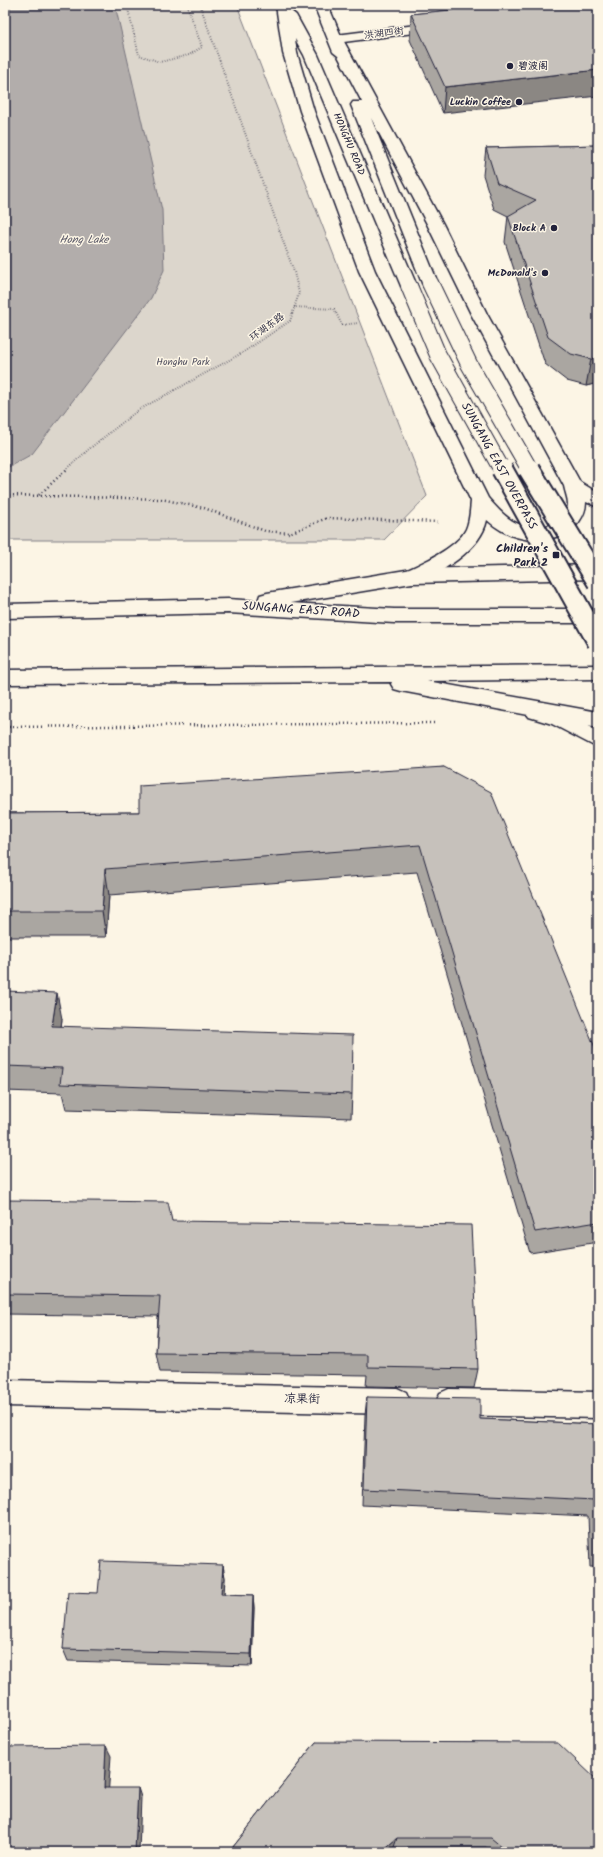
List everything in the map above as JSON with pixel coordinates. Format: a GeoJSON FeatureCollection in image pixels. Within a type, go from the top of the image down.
{"type":"FeatureCollection","features":[{"type":"Feature","properties":{"kind":"street","name":"HONGHU ROAD"},"geometry":{"type":"LineString","coordinates":[[283,5],[311,55],[408,286]]}},
{"type":"Feature","properties":{"kind":"street"},"geometry":{"type":"LineString","coordinates":[[283,5],[290,52],[307,111],[367,271],[480,500],[494,517],[520,532],[541,534],[561,530],[571,520],[577,505],[573,486],[479,314],[435,224],[336,39]]}},
{"type":"Feature","properties":{"kind":"street","name":"HONGHU ROAD"},"geometry":{"type":"LineString","coordinates":[[321,5],[336,39],[365,125],[430,283]]}},
{"type":"Feature","properties":{"kind":"street","name":"洪湖四街"},"geometry":{"type":"LineString","coordinates":[[336,39],[452,24]]}},
{"type":"Feature","properties":{"kind":"street","name":"SUNGANG EAST OVERPASS"},"geometry":{"type":"LineString","coordinates":[[430,283],[469,364],[514,444],[598,582]]}},
{"type":"Feature","properties":{"kind":"street","name":"SUNGANG EAST OVERPASS"},"geometry":{"type":"LineString","coordinates":[[408,286],[428,328],[438,355],[598,642]]}},
{"type":"Feature","properties":{"kind":"street"},"geometry":{"type":"LineString","coordinates":[[573,486],[598,501]]}},
{"type":"Feature","properties":{"kind":"street"},"geometry":{"type":"LineString","coordinates":[[412,576],[437,564],[464,544],[476,529],[480,500]]}},
{"type":"Feature","properties":{"kind":"street"},"geometry":{"type":"LineString","coordinates":[[228,606],[412,576],[598,572]]}},
{"type":"Feature","properties":{"kind":"street","name":"SUNGANG EAST ROAD"},"geometry":{"type":"LineString","coordinates":[[5,611],[228,606],[394,616],[598,616]]}},
{"type":"Feature","properties":{"kind":"street"},"geometry":{"type":"LineString","coordinates":[[5,677],[357,676],[598,672]]}},
{"type":"Feature","properties":{"kind":"street"},"geometry":{"type":"LineString","coordinates":[[357,676],[523,708],[598,720]]}},
{"type":"Feature","properties":{"kind":"street"},"geometry":{"type":"LineString","coordinates":[[523,708],[560,720],[598,740]]}},
{"type":"Feature","properties":{"kind":"street","name":"凉果街"},"geometry":{"type":"LineString","coordinates":[[5,1393],[598,1405]]}},
{"type":"Feature","properties":{"kind":"path"},"geometry":{"type":"LineString","coordinates":[[127,5],[139,55],[160,62],[189,55],[202,47],[187,5]]}},
{"type":"Feature","properties":{"kind":"path","name":"环湖东路"},"geometry":{"type":"LineString","coordinates":[[39,495],[89,449],[138,411],[235,357],[290,321],[299,293],[294,272],[200,5]]}},
{"type":"Feature","properties":{"kind":"path"},"geometry":{"type":"LineString","coordinates":[[294,307],[334,309],[342,326],[360,323]]}},
{"type":"Feature","properties":{"kind":"path"},"geometry":{"type":"LineString","coordinates":[[5,495],[161,499],[204,508],[265,531],[290,533],[327,518],[440,522]]}},
{"type":"Feature","properties":{"kind":"path"},"geometry":{"type":"LineString","coordinates":[[5,727],[438,723]]}},
{"type":"Feature","properties":{"kind":"green space","name":"Honghu Park"},"geometry":{"type":"Polygon","coordinates":[[[5,5],[237,5],[427,496],[384,540],[5,540],[5,5]]]}},
{"type":"Feature","properties":{"kind":"water","name":"Hong Lake"},"geometry":{"type":"Polygon","coordinates":[[[5,5],[115,5],[162,210],[164,270],[151,298],[32,454],[5,469],[5,5]]]}},
{"type":"Feature","properties":{"kind":"building"},"geometry":{"type":"Polygon","coordinates":[[[499,5],[598,5],[598,70],[445,87],[411,14],[499,5]]]}},
{"type":"Feature","properties":{"kind":"building"},"geometry":{"type":"Polygon","coordinates":[[[598,145],[598,357],[591,359],[571,354],[548,337],[508,216],[536,200],[497,183],[486,148],[598,145]]]}},
{"type":"Feature","properties":{"kind":"building"},"geometry":{"type":"Polygon","coordinates":[[[444,767],[491,792],[598,1055],[598,1222],[535,1232],[420,845],[105,869],[102,911],[5,911],[5,813],[139,812],[139,786],[444,767]]]}},
{"type":"Feature","properties":{"kind":"building"},"geometry":{"type":"Polygon","coordinates":[[[5,991],[57,993],[52,1026],[353,1035],[352,1094],[60,1084],[62,1068],[5,1066],[5,991]]]}},
{"type":"Feature","properties":{"kind":"building"},"geometry":{"type":"Polygon","coordinates":[[[5,1200],[168,1202],[172,1221],[471,1225],[478,1369],[368,1367],[368,1355],[156,1353],[160,1296],[5,1294],[5,1200]]]}},
{"type":"Feature","properties":{"kind":"building"},"geometry":{"type":"Polygon","coordinates":[[[367,1397],[480,1399],[480,1419],[598,1424],[598,1552],[595,1500],[364,1489],[367,1397]]]}},
{"type":"Feature","properties":{"kind":"building"},"geometry":{"type":"Polygon","coordinates":[[[101,1561],[223,1565],[221,1594],[253,1595],[251,1654],[63,1649],[68,1592],[98,1593],[101,1561]]]}},
{"type":"Feature","properties":{"kind":"building"},"geometry":{"type":"Polygon","coordinates":[[[316,1742],[558,1743],[598,1781],[598,1852],[508,1852],[491,1838],[397,1838],[381,1852],[238,1852],[233,1847],[316,1742]]]}},
{"type":"Feature","properties":{"kind":"building"},"geometry":{"type":"Polygon","coordinates":[[[106,1746],[104,1788],[138,1788],[135,1852],[5,1852],[5,1747],[106,1746]]]}},
{"type":"Feature","properties":{"kind":"place","name":"碧波阁"},"geometry":{"type":"Point","coordinates":[510,66]}},
{"type":"Feature","properties":{"kind":"place","name":"Luckin Coffee"},"geometry":{"type":"Point","coordinates":[519,102]}},
{"type":"Feature","properties":{"kind":"place","name":"Block A"},"geometry":{"type":"Point","coordinates":[554,228]}},
{"type":"Feature","properties":{"kind":"place","name":"McDonald's"},"geometry":{"type":"Point","coordinates":[545,273]}},
{"type":"Feature","properties":{"kind":"place","name":"Children's Park 2"},"geometry":{"type":"Point","coordinates":[556,555]}}]}
